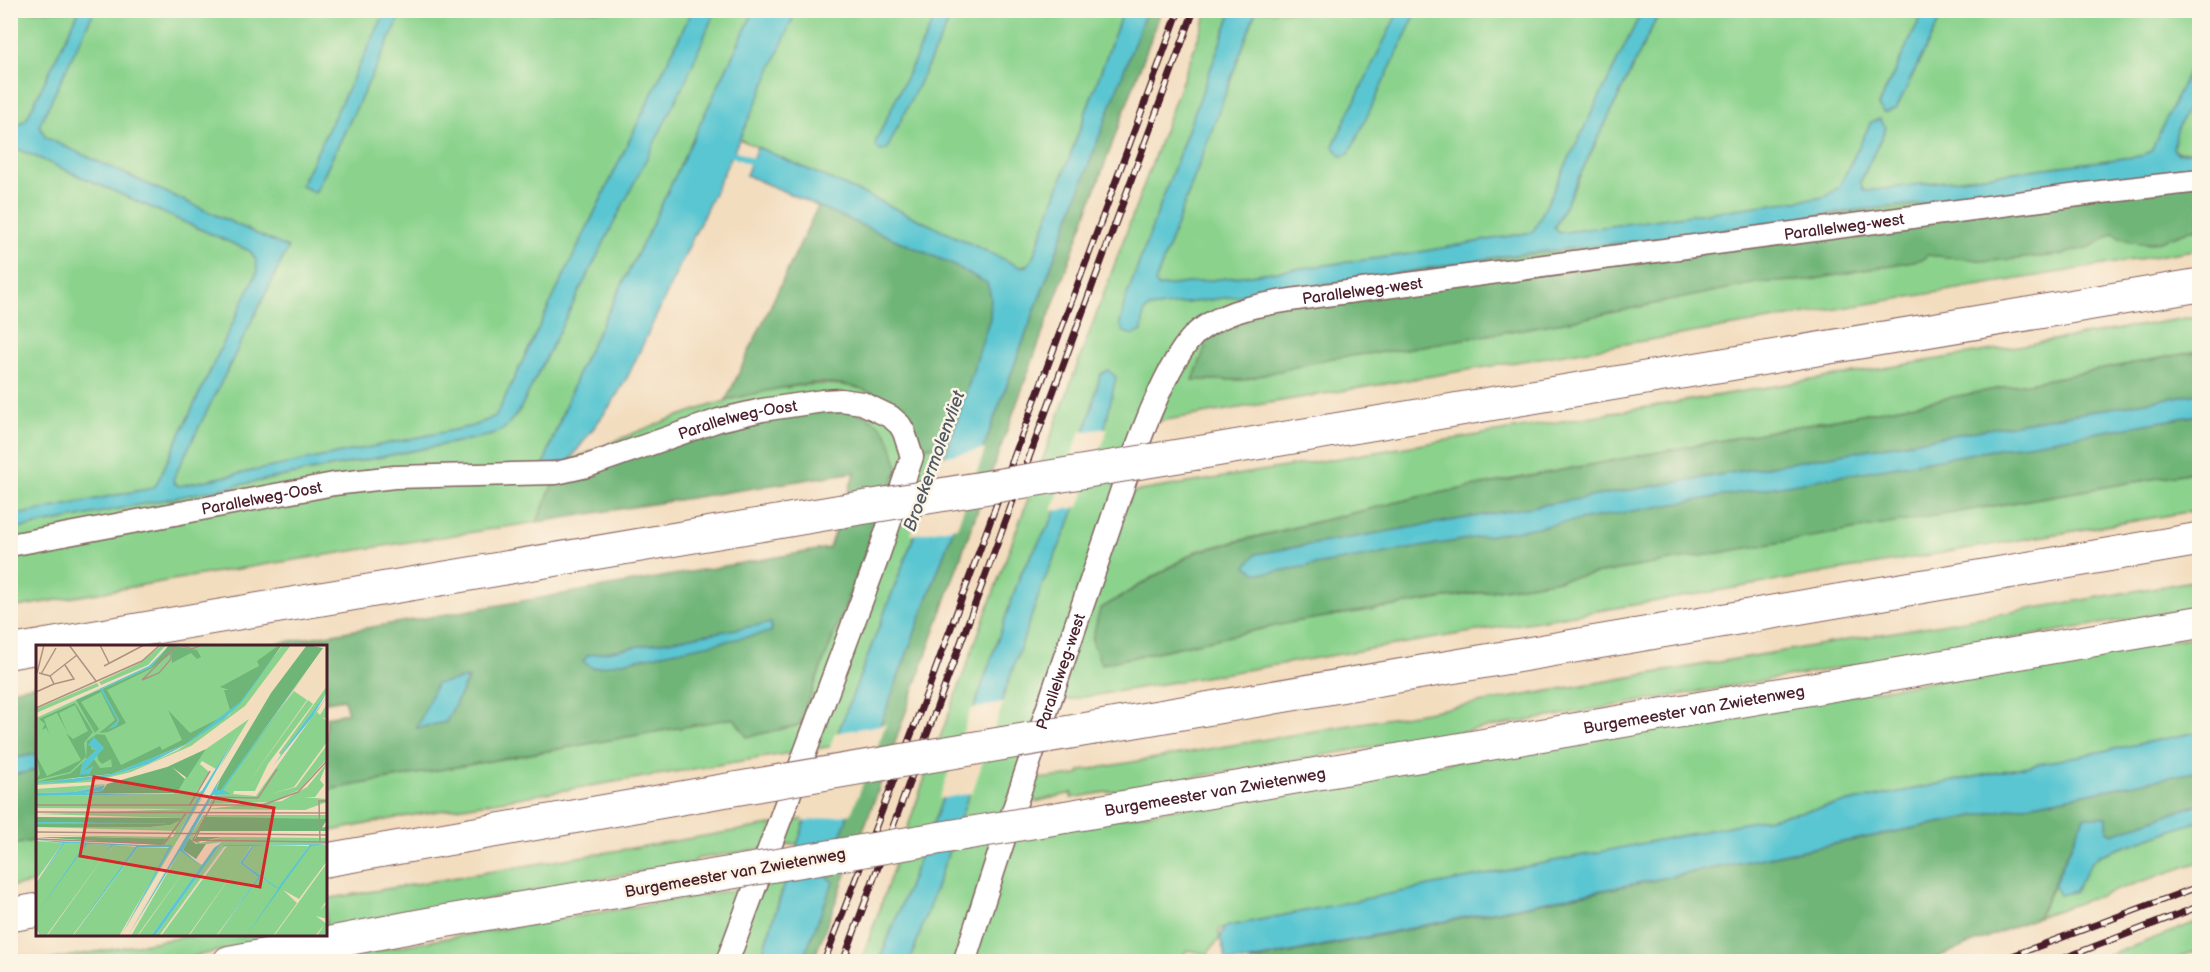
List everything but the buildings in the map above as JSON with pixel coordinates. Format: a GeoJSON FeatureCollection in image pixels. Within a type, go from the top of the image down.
{"type":"FeatureCollection","features":[{"type":"Feature","properties":{"kind":"highway"},"geometry":{"type":"LineString","coordinates":[[49,645],[2199,285]]}},
{"type":"Feature","properties":{"kind":"highway"},"geometry":{"type":"LineString","coordinates":[[327,860],[2199,539]]}},
{"type":"Feature","properties":{"kind":"highway"},"geometry":{"type":"LineString","coordinates":[[10,652],[36,647]]}},
{"type":"Feature","properties":{"kind":"highway"},"geometry":{"type":"LineString","coordinates":[[10,915],[36,910]]}},
{"type":"Feature","properties":{"kind":"main road","name":"Burgemeester van Zwietenweg"},"geometry":{"type":"LineString","coordinates":[[229,962],[411,927],[2199,622]]}},
{"type":"Feature","properties":{"kind":"street","name":"Parallelweg-west"},"geometry":{"type":"LineString","coordinates":[[964,960],[1048,705],[1144,433],[1166,377],[1177,357],[1199,331],[1237,310],[1324,295],[2199,181]]}},
{"type":"Feature","properties":{"kind":"street","name":"Parallelweg-Oost"},"geometry":{"type":"LineString","coordinates":[[10,545],[334,484],[394,477],[556,473],[587,466],[719,420],[762,410],[823,401],[841,400],[862,404],[891,417],[904,432],[912,458],[876,562],[726,962]]}},
{"type":"Feature","properties":{"kind":"green space"},"geometry":{"type":"Polygon","coordinates":[[[11,11],[79,11],[26,120],[16,126],[11,124],[11,11]]]}},
{"type":"Feature","properties":{"kind":"green space"},"geometry":{"type":"Polygon","coordinates":[[[94,11],[386,11],[301,185],[315,193],[403,11],[692,11],[496,416],[474,426],[179,486],[174,483],[173,479],[288,248],[46,138],[39,126],[94,11]]]}},
{"type":"Feature","properties":{"kind":"green space"},"geometry":{"type":"Polygon","coordinates":[[[715,11],[754,11],[647,235],[580,368],[549,448],[569,461],[687,413],[736,398],[784,388],[829,384],[868,390],[898,408],[908,422],[917,449],[950,443],[833,746],[396,818],[327,832],[327,790],[734,718],[747,737],[799,725],[898,468],[555,479],[537,522],[212,573],[11,608],[11,530],[492,435],[519,411],[715,11]]]}},
{"type":"Feature","properties":{"kind":"green space"},"geometry":{"type":"Polygon","coordinates":[[[796,11],[938,11],[876,141],[881,151],[887,149],[954,11],[1123,11],[1031,263],[1020,267],[739,139],[796,11]]]}},
{"type":"Feature","properties":{"kind":"green space"},"geometry":{"type":"Polygon","coordinates":[[[1146,11],[1161,11],[971,528],[876,796],[813,961],[802,962],[832,882],[828,878],[852,801],[1146,11]]]}},
{"type":"Feature","properties":{"kind":"green space"},"geometry":{"type":"Polygon","coordinates":[[[1208,11],[1232,11],[1125,301],[1120,324],[1142,330],[1144,312],[1149,308],[1276,291],[1208,340],[1332,358],[1399,350],[1575,320],[1756,283],[1810,280],[1927,255],[1990,261],[2060,255],[2114,233],[2120,238],[2150,244],[2199,227],[2199,249],[1148,423],[1115,495],[2199,316],[2199,351],[1418,497],[1196,551],[1100,609],[1102,664],[1293,622],[1547,582],[2199,471],[2199,510],[1043,704],[1016,781],[1078,775],[1080,771],[2199,580],[2199,607],[1071,798],[1072,793],[1006,809],[996,839],[2199,636],[2199,732],[1225,927],[1219,930],[1220,938],[1207,954],[1187,950],[1180,961],[910,961],[1043,583],[1070,522],[1105,427],[1100,375],[1089,419],[1052,520],[1021,573],[939,809],[879,961],[861,962],[921,789],[1208,11]]]}},
{"type":"Feature","properties":{"kind":"green space"},"geometry":{"type":"Polygon","coordinates":[[[1256,11],[1399,11],[1333,146],[1349,153],[1417,11],[1642,11],[1533,232],[1403,255],[1158,287],[1155,283],[1256,11]]]}},
{"type":"Feature","properties":{"kind":"green space"},"geometry":{"type":"Polygon","coordinates":[[[1660,11],[1924,11],[1878,105],[1896,109],[1944,11],[2199,11],[2199,150],[1864,191],[1860,183],[1886,128],[1871,122],[1839,187],[1825,197],[1559,233],[1554,229],[1660,11]]]}},
{"type":"Feature","properties":{"kind":"green space"},"geometry":{"type":"Polygon","coordinates":[[[11,146],[250,251],[257,260],[257,272],[156,485],[152,488],[11,516],[11,146]]]}},
{"type":"Feature","properties":{"kind":"green space"},"geometry":{"type":"Polygon","coordinates":[[[2199,170],[2199,227],[2156,242],[2135,242],[2114,233],[2090,247],[2060,255],[1990,261],[1927,255],[1924,259],[1810,280],[1756,283],[1575,320],[1399,350],[1332,358],[1243,380],[1193,380],[1208,340],[1276,291],[1503,256],[1680,236],[1857,210],[2009,195],[2199,170]]]}},
{"type":"Feature","properties":{"kind":"green space"},"geometry":{"type":"Polygon","coordinates":[[[818,206],[945,261],[988,283],[991,297],[990,318],[950,443],[917,449],[910,425],[898,409],[877,395],[851,386],[813,383],[726,400],[818,206]]]}},
{"type":"Feature","properties":{"kind":"green space"},"geometry":{"type":"Polygon","coordinates":[[[2199,351],[2199,393],[1256,554],[1267,573],[2199,415],[2199,471],[1547,582],[1293,622],[1101,664],[1092,640],[1100,609],[1196,552],[1418,497],[2199,351]]]}},
{"type":"Feature","properties":{"kind":"green space"},"geometry":{"type":"Polygon","coordinates":[[[801,409],[849,412],[872,419],[888,436],[898,468],[799,725],[747,737],[734,718],[327,790],[327,717],[348,713],[344,699],[327,702],[327,645],[269,645],[829,548],[855,472],[537,522],[555,479],[732,424],[801,409]],[[771,623],[584,662],[593,668],[771,632],[771,623]],[[468,679],[417,727],[446,722],[468,679]]]}},
{"type":"Feature","properties":{"kind":"green space"},"geometry":{"type":"Polygon","coordinates":[[[36,685],[36,754],[11,759],[10,690],[36,685]]]}},
{"type":"Feature","properties":{"kind":"green space"},"geometry":{"type":"Polygon","coordinates":[[[36,770],[36,840],[11,845],[11,775],[36,770]]]}},
{"type":"Feature","properties":{"kind":"green space"},"geometry":{"type":"Polygon","coordinates":[[[2199,771],[2199,804],[2113,834],[2084,817],[2038,917],[1928,961],[1246,962],[2199,771]]]}},
{"type":"Feature","properties":{"kind":"green space"},"geometry":{"type":"Polygon","coordinates":[[[806,819],[798,843],[696,859],[695,862],[327,928],[327,899],[806,819]]]}},
{"type":"Feature","properties":{"kind":"green space"},"geometry":{"type":"Polygon","coordinates":[[[2199,821],[2199,862],[2038,917],[2054,885],[2060,895],[2075,891],[2091,863],[2100,855],[2199,821]]]}},
{"type":"Feature","properties":{"kind":"green space"},"geometry":{"type":"Polygon","coordinates":[[[36,840],[36,882],[11,887],[11,845],[36,840]]]}},
{"type":"Feature","properties":{"kind":"green space"},"geometry":{"type":"Polygon","coordinates":[[[785,881],[760,961],[306,962],[785,881]]]}},
{"type":"Feature","properties":{"kind":"green space"},"geometry":{"type":"Polygon","coordinates":[[[2199,921],[2199,950],[2169,961],[2092,962],[2199,921]]]}},
{"type":"Feature","properties":{"kind":"green space"},"geometry":{"type":"Polygon","coordinates":[[[189,936],[286,936],[173,961],[37,962],[189,936]]]}},
{"type":"Feature","properties":{"kind":"water"},"geometry":{"type":"Polygon","coordinates":[[[1399,10],[1417,11],[1349,154],[1341,156],[1333,146],[1399,10]]]}},
{"type":"Feature","properties":{"kind":"water"},"geometry":{"type":"Polygon","coordinates":[[[79,11],[94,11],[39,126],[46,138],[288,248],[173,479],[174,483],[179,486],[474,426],[496,416],[692,11],[715,11],[686,80],[519,411],[504,429],[492,435],[11,530],[11,516],[152,488],[156,485],[257,272],[256,260],[250,251],[11,146],[11,124],[16,126],[26,120],[79,11]]]}},
{"type":"Feature","properties":{"kind":"water"},"geometry":{"type":"Polygon","coordinates":[[[386,11],[403,11],[315,193],[301,185],[386,11]]]}},
{"type":"Feature","properties":{"kind":"water"},"geometry":{"type":"Polygon","coordinates":[[[754,11],[796,11],[760,95],[628,376],[612,403],[569,461],[543,466],[580,368],[647,235],[754,11]]]}},
{"type":"Feature","properties":{"kind":"water"},"geometry":{"type":"Polygon","coordinates":[[[938,11],[954,11],[887,149],[881,151],[876,147],[876,141],[938,11]]]}},
{"type":"Feature","properties":{"kind":"water"},"geometry":{"type":"Polygon","coordinates":[[[1123,11],[1146,11],[852,801],[828,878],[833,882],[802,961],[760,961],[809,808],[950,443],[990,318],[991,297],[987,283],[945,261],[746,175],[757,147],[1020,267],[1026,266],[1032,260],[1123,11]]]}},
{"type":"Feature","properties":{"kind":"water"},"geometry":{"type":"Polygon","coordinates":[[[1232,11],[1256,11],[1155,283],[1158,287],[1403,255],[1533,232],[1642,11],[1660,11],[1554,228],[1559,233],[1825,197],[1839,187],[1871,122],[1880,119],[1886,128],[1860,182],[1864,191],[2141,156],[2151,151],[2199,49],[2199,84],[2177,130],[2173,148],[2177,154],[2199,150],[2199,170],[2009,195],[1857,210],[1680,236],[1503,256],[1363,279],[1149,308],[1144,312],[1142,331],[1133,335],[1124,332],[1120,324],[1125,301],[1232,11]]]}},
{"type":"Feature","properties":{"kind":"water"},"geometry":{"type":"Polygon","coordinates":[[[1924,11],[1944,11],[1896,109],[1885,113],[1878,106],[1924,11]]]}},
{"type":"Feature","properties":{"kind":"water"},"geometry":{"type":"Polygon","coordinates":[[[1108,370],[1116,377],[1105,427],[1070,522],[1043,583],[910,961],[879,962],[939,809],[1021,573],[1052,520],[1089,419],[1100,375],[1108,370]]]}},
{"type":"Feature","properties":{"kind":"water"},"geometry":{"type":"Polygon","coordinates":[[[2199,393],[2199,415],[1267,573],[1257,573],[1246,566],[1256,554],[2199,393]]]}},
{"type":"Feature","properties":{"kind":"water"},"geometry":{"type":"Polygon","coordinates":[[[771,623],[771,632],[593,668],[583,662],[588,655],[771,623]]]}},
{"type":"Feature","properties":{"kind":"water"},"geometry":{"type":"Polygon","coordinates":[[[468,678],[446,722],[417,728],[436,684],[468,678]]]}},
{"type":"Feature","properties":{"kind":"water"},"geometry":{"type":"Polygon","coordinates":[[[2199,732],[2199,771],[1246,961],[1227,961],[1220,938],[1225,927],[2199,732]]]}},
{"type":"Feature","properties":{"kind":"water"},"geometry":{"type":"Polygon","coordinates":[[[36,754],[36,770],[11,775],[11,759],[36,754]]]}},
{"type":"Feature","properties":{"kind":"water"},"geometry":{"type":"Polygon","coordinates":[[[2199,804],[2199,821],[2100,855],[2091,863],[2075,891],[2060,895],[2054,885],[2084,817],[2107,817],[2107,831],[2113,834],[2199,804]]]}},
{"type":"Feature","properties":{"kind":"pier"},"geometry":{"type":"Polygon","coordinates":[[[1108,428],[1079,507],[1052,511],[1080,432],[1108,428]]]}},
{"type":"Feature","properties":{"kind":"pier"},"geometry":{"type":"Polygon","coordinates":[[[985,449],[957,527],[911,535],[941,457],[985,449]]]}},
{"type":"Feature","properties":{"kind":"pier"},"geometry":{"type":"Polygon","coordinates":[[[1003,703],[972,793],[939,799],[971,709],[1003,703]]]}},
{"type":"Feature","properties":{"kind":"pier"},"geometry":{"type":"Polygon","coordinates":[[[886,724],[851,814],[802,822],[835,733],[886,724]]]}},
{"type":"Feature","properties":{"kind":"waterway","name":"Broekermolenvliet"},"geometry":{"type":"LineString","coordinates":[[726,150],[759,165]]}},
{"type":"Feature","properties":{"kind":"railway"},"geometry":{"type":"LineString","coordinates":[[824,962],[922,706],[1179,10]]}},
{"type":"Feature","properties":{"kind":"railway"},"geometry":{"type":"LineString","coordinates":[[843,962],[1194,10]]}},
{"type":"Feature","properties":{"kind":"railway"},"geometry":{"type":"LineString","coordinates":[[1996,962],[2200,886]]}},
{"type":"Feature","properties":{"kind":"railway"},"geometry":{"type":"LineString","coordinates":[[2054,962],[2200,906]]}}]}
